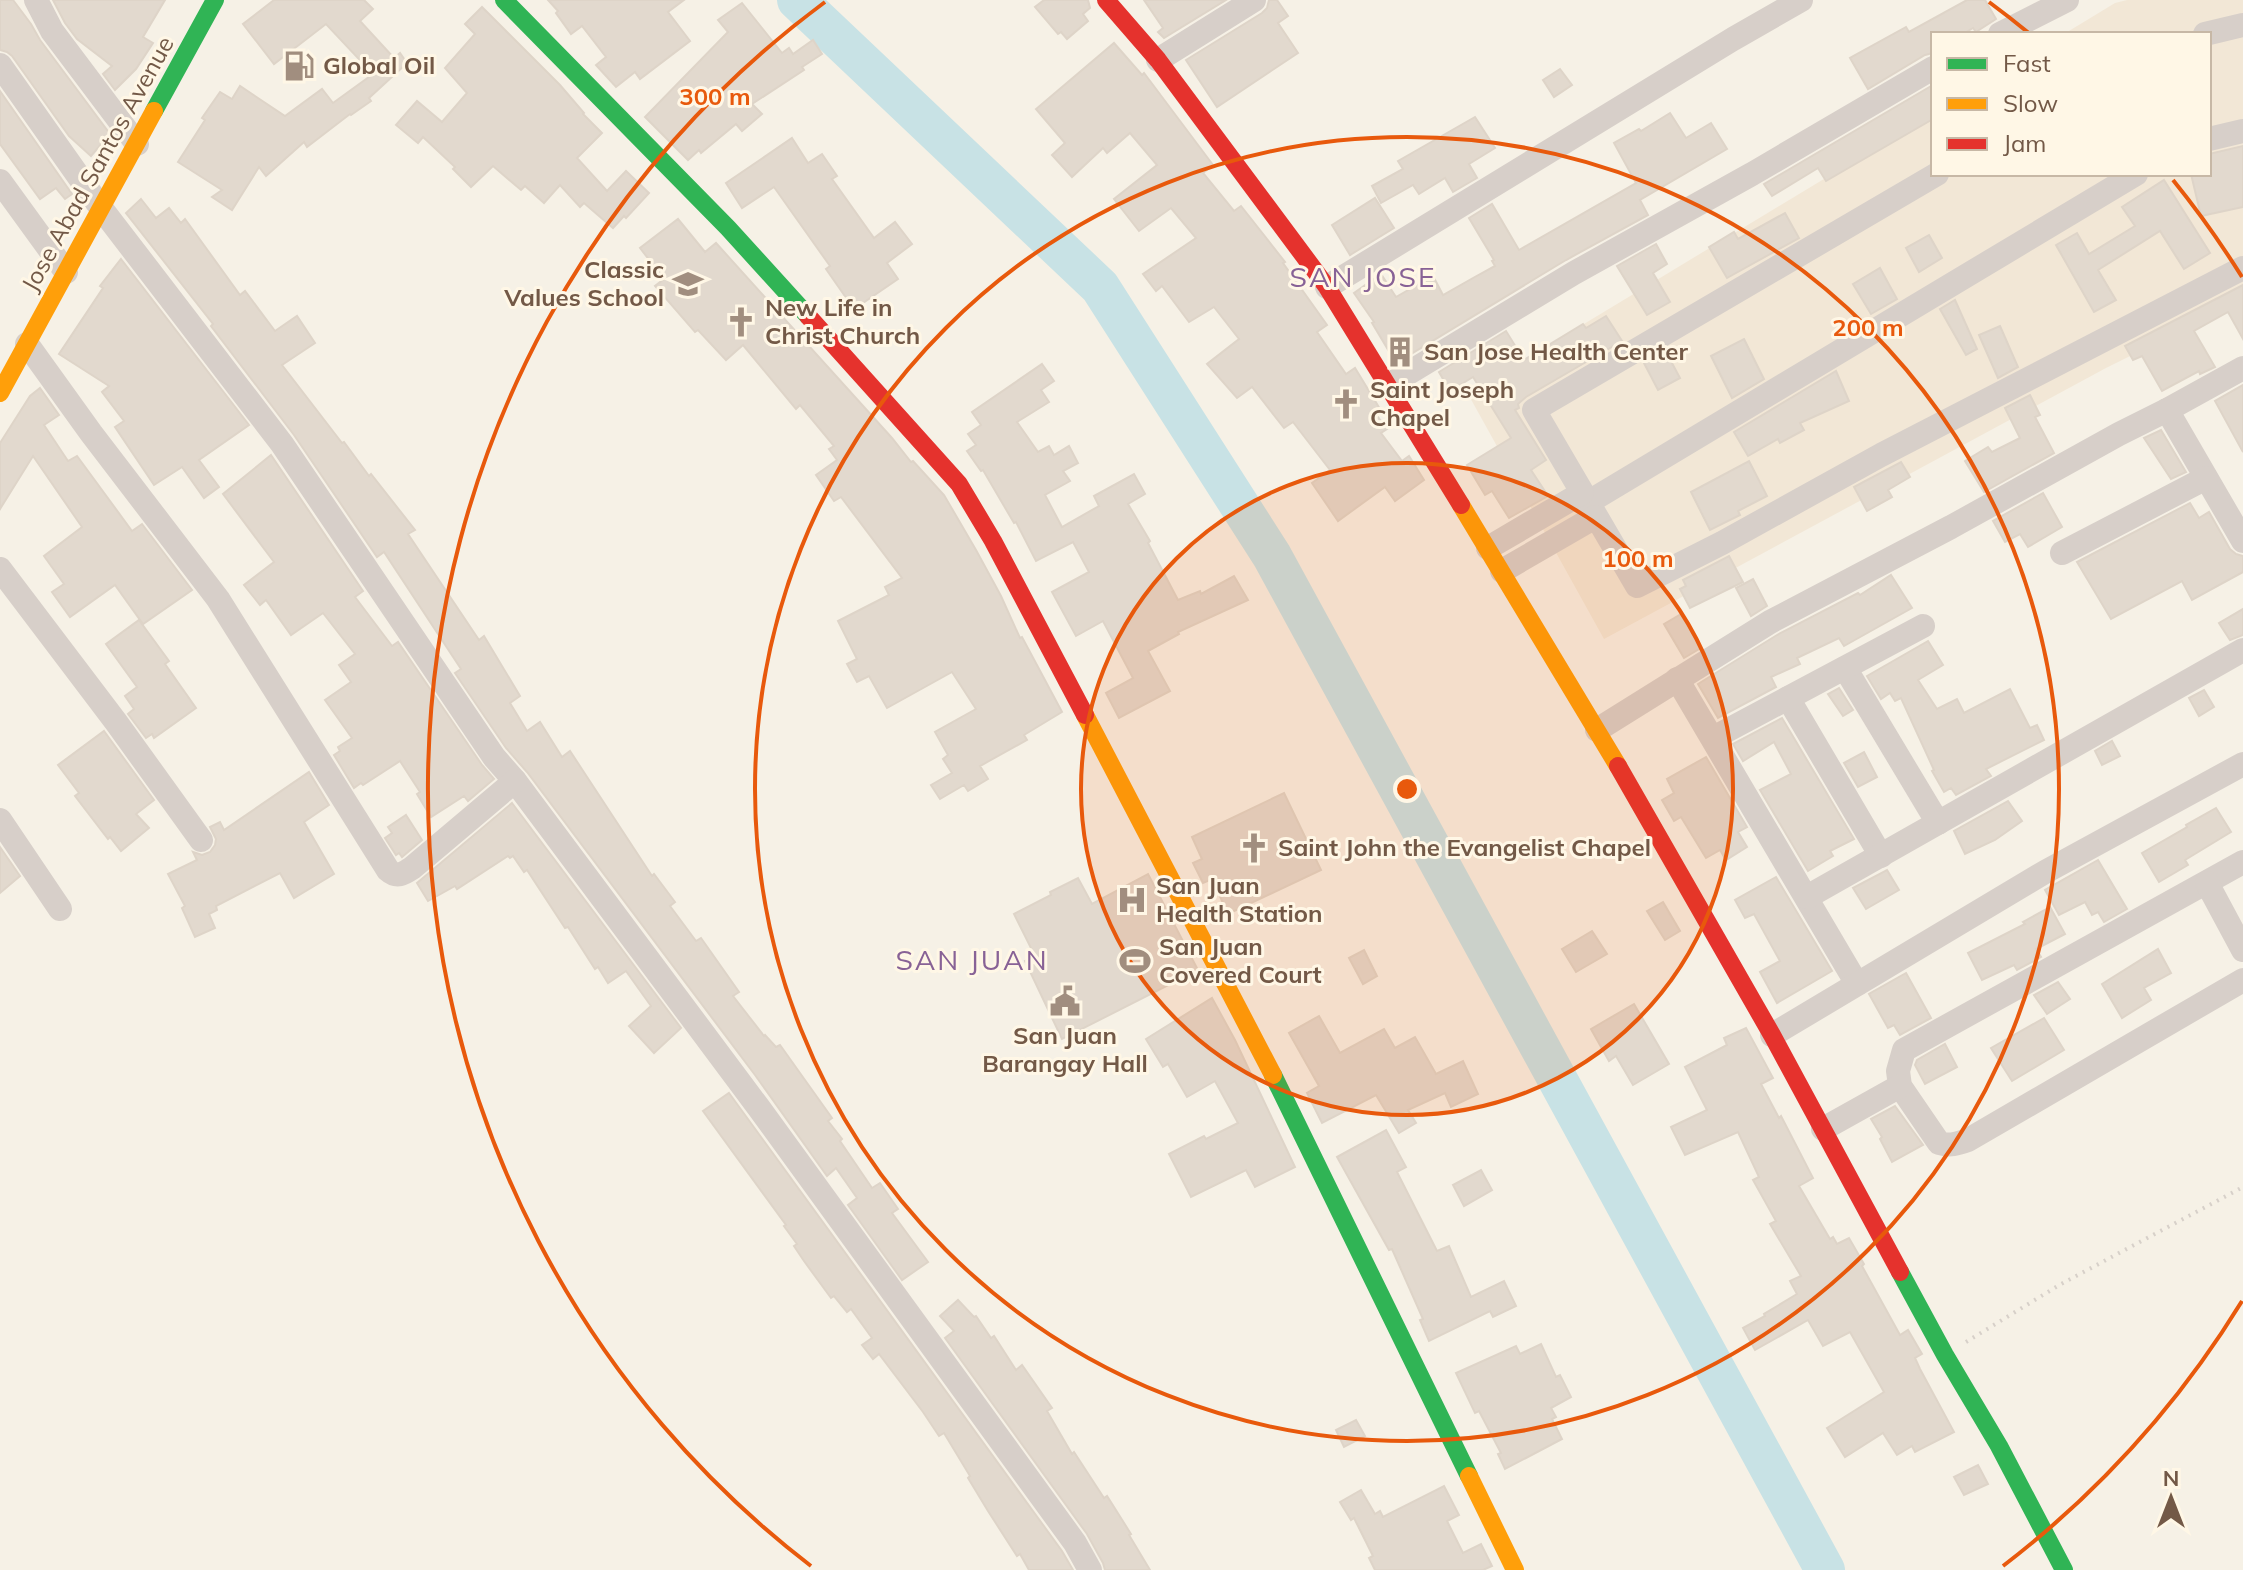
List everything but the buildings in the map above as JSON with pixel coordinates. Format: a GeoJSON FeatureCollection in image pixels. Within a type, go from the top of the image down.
{"type":"FeatureCollection","features":[{"type":"Feature","properties":{"kind":"main road","name":"Jose Abad Santos Avenue"},"geometry":{"type":"LineString","coordinates":[[0,393],[215,0]]}},
{"type":"Feature","properties":{"kind":"main road"},"geometry":{"type":"LineString","coordinates":[[504,0],[728,228],[959,484],[993,541],[1252,1031],[1515,1570]]}},
{"type":"Feature","properties":{"kind":"main road"},"geometry":{"type":"LineString","coordinates":[[1106,0],[1158,60],[1327,287],[1488,548],[1597,730],[1772,1035],[2064,1570]]}},
{"type":"Feature","properties":{"kind":"street"},"geometry":{"type":"LineString","coordinates":[[36,0],[52,31],[137,144]]}},
{"type":"Feature","properties":{"kind":"street"},"geometry":{"type":"LineString","coordinates":[[1158,60],[1254,0]]}},
{"type":"Feature","properties":{"kind":"street"},"geometry":{"type":"LineString","coordinates":[[1327,287],[1801,0]]}},
{"type":"Feature","properties":{"kind":"street"},"geometry":{"type":"LineString","coordinates":[[2004,32],[2067,0]]}},
{"type":"Feature","properties":{"kind":"street"},"geometry":{"type":"LineString","coordinates":[[2211,33],[2243,25]]}},
{"type":"Feature","properties":{"kind":"street"},"geometry":{"type":"LineString","coordinates":[[0,65],[101,208],[282,444],[494,757],[515,781],[892,1290],[1075,1543],[1090,1570]]}},
{"type":"Feature","properties":{"kind":"street"},"geometry":{"type":"LineString","coordinates":[[1387,386],[1574,273],[1931,69]]}},
{"type":"Feature","properties":{"kind":"street"},"geometry":{"type":"LineString","coordinates":[[2211,139],[2243,131]]}},
{"type":"Feature","properties":{"kind":"street"},"geometry":{"type":"LineString","coordinates":[[1934,176],[1534,410],[1637,586],[1881,455],[2243,268]]}},
{"type":"Feature","properties":{"kind":"street"},"geometry":{"type":"LineString","coordinates":[[1502,571],[1588,504],[2133,176]]}},
{"type":"Feature","properties":{"kind":"street"},"geometry":{"type":"LineString","coordinates":[[0,181],[66,272]]}},
{"type":"Feature","properties":{"kind":"street"},"geometry":{"type":"LineString","coordinates":[[27,344],[218,599],[393,875],[403,875],[515,781]]}},
{"type":"Feature","properties":{"kind":"street"},"geometry":{"type":"LineString","coordinates":[[1597,730],[1770,622],[2243,368]]}},
{"type":"Feature","properties":{"kind":"street"},"geometry":{"type":"LineString","coordinates":[[2167,410],[2243,541]]}},
{"type":"Feature","properties":{"kind":"street"},"geometry":{"type":"LineString","coordinates":[[2062,553],[2206,478]]}},
{"type":"Feature","properties":{"kind":"street"},"geometry":{"type":"LineString","coordinates":[[1488,548],[1588,504]]}},
{"type":"Feature","properties":{"kind":"street"},"geometry":{"type":"LineString","coordinates":[[0,569],[201,840]]}},
{"type":"Feature","properties":{"kind":"street"},"geometry":{"type":"LineString","coordinates":[[1713,738],[1923,626]]}},
{"type":"Feature","properties":{"kind":"street"},"geometry":{"type":"LineString","coordinates":[[1807,897],[2243,650]]}},
{"type":"Feature","properties":{"kind":"street"},"geometry":{"type":"LineString","coordinates":[[1845,668],[1938,823]]}},
{"type":"Feature","properties":{"kind":"street"},"geometry":{"type":"LineString","coordinates":[[1677,679],[1857,984]]}},
{"type":"Feature","properties":{"kind":"street"},"geometry":{"type":"LineString","coordinates":[[1788,698],[1881,856]]}},
{"type":"Feature","properties":{"kind":"street"},"geometry":{"type":"LineString","coordinates":[[1772,1035],[2045,872],[2243,764]]}},
{"type":"Feature","properties":{"kind":"street"},"geometry":{"type":"LineString","coordinates":[[0,820],[60,909]]}},
{"type":"Feature","properties":{"kind":"street"},"geometry":{"type":"LineString","coordinates":[[2243,862],[1904,1050],[1898,1071],[1900,1086],[1939,1143],[1955,1145],[2243,980]]}},
{"type":"Feature","properties":{"kind":"street"},"geometry":{"type":"LineString","coordinates":[[2207,883],[2243,950]]}},
{"type":"Feature","properties":{"kind":"street"},"geometry":{"type":"LineString","coordinates":[[1823,1129],[1900,1086]]}},
{"type":"Feature","properties":{"kind":"path"},"geometry":{"type":"LineString","coordinates":[[1994,1325],[2061,1284],[2243,1187]]}},
{"type":"Feature","properties":{"kind":"shaded area"},"geometry":{"type":"Polygon","coordinates":[[[2127,0],[2243,0],[2243,300],[2106,368],[1604,639],[1468,394],[1931,114],[1931,176],[2211,176],[2211,32],[2067,32],[2115,3],[2127,0]]]}},
{"type":"Feature","properties":{"kind":"waterway"},"geometry":{"type":"LineString","coordinates":[[797,0],[1100,287],[1272,556],[1825,1570]]}},
{"type":"Feature","properties":{"kind":"traffic: fast"},"geometry":{"type":"LineString","coordinates":[[154,111],[215,0]]}},
{"type":"Feature","properties":{"kind":"traffic: fast"},"geometry":{"type":"LineString","coordinates":[[504,0],[728,228],[808,316]]}},
{"type":"Feature","properties":{"kind":"traffic: fast"},"geometry":{"type":"LineString","coordinates":[[1273,1075],[1469,1476]]}},
{"type":"Feature","properties":{"kind":"traffic: fast"},"geometry":{"type":"LineString","coordinates":[[1900,1272],[1999,1446],[2064,1570]]}},
{"type":"Feature","properties":{"kind":"traffic: slow"},"geometry":{"type":"LineString","coordinates":[[0,393],[154,111]]}},
{"type":"Feature","properties":{"kind":"traffic: slow"},"geometry":{"type":"LineString","coordinates":[[1461,505],[1618,766]]}},
{"type":"Feature","properties":{"kind":"traffic: slow"},"geometry":{"type":"LineString","coordinates":[[1085,715],[1273,1075]]}},
{"type":"Feature","properties":{"kind":"traffic: slow"},"geometry":{"type":"LineString","coordinates":[[1469,1476],[1515,1570]]}},
{"type":"Feature","properties":{"kind":"traffic: jam"},"geometry":{"type":"LineString","coordinates":[[1106,0],[1158,60],[1327,287],[1461,505]]}},
{"type":"Feature","properties":{"kind":"traffic: jam"},"geometry":{"type":"LineString","coordinates":[[808,316],[959,484],[993,541],[1085,715]]}},
{"type":"Feature","properties":{"kind":"traffic: jam"},"geometry":{"type":"LineString","coordinates":[[1618,766],[1772,1035],[1900,1272]]}},
{"type":"Feature","properties":{"kind":"place","name":"Global Oil"},"geometry":{"type":"Point","coordinates":[299,66]}},
{"type":"Feature","properties":{"kind":"place","name":"Classic Values School"},"geometry":{"type":"Point","coordinates":[688,284]}},
{"type":"Feature","properties":{"kind":"place","name":"New Life in Christ Church"},"geometry":{"type":"Point","coordinates":[741,322]}},
{"type":"Feature","properties":{"kind":"place","name":"San Jose Health Center"},"geometry":{"type":"Point","coordinates":[1400,352]}},
{"type":"Feature","properties":{"kind":"place","name":"Saint Joseph Chapel"},"geometry":{"type":"Point","coordinates":[1346,404]}},
{"type":"Feature","properties":{"kind":"place","name":"Saint John the Evangelist Chapel"},"geometry":{"type":"Point","coordinates":[1254,848]}},
{"type":"Feature","properties":{"kind":"place","name":"San Juan Health Station"},"geometry":{"type":"Point","coordinates":[1132,900]}},
{"type":"Feature","properties":{"kind":"place","name":"San Juan Covered Court"},"geometry":{"type":"Point","coordinates":[1135,961]}},
{"type":"Feature","properties":{"kind":"place","name":"San Juan Barangay Hall"},"geometry":{"type":"Point","coordinates":[1065,1001]}},
{"type":"Feature","properties":{"kind":"district","name":"SAN JOSE"},"geometry":{"type":"Point","coordinates":[1363,277]}},
{"type":"Feature","properties":{"kind":"district","name":"SAN JUAN"},"geometry":{"type":"Point","coordinates":[972,960]}}]}
